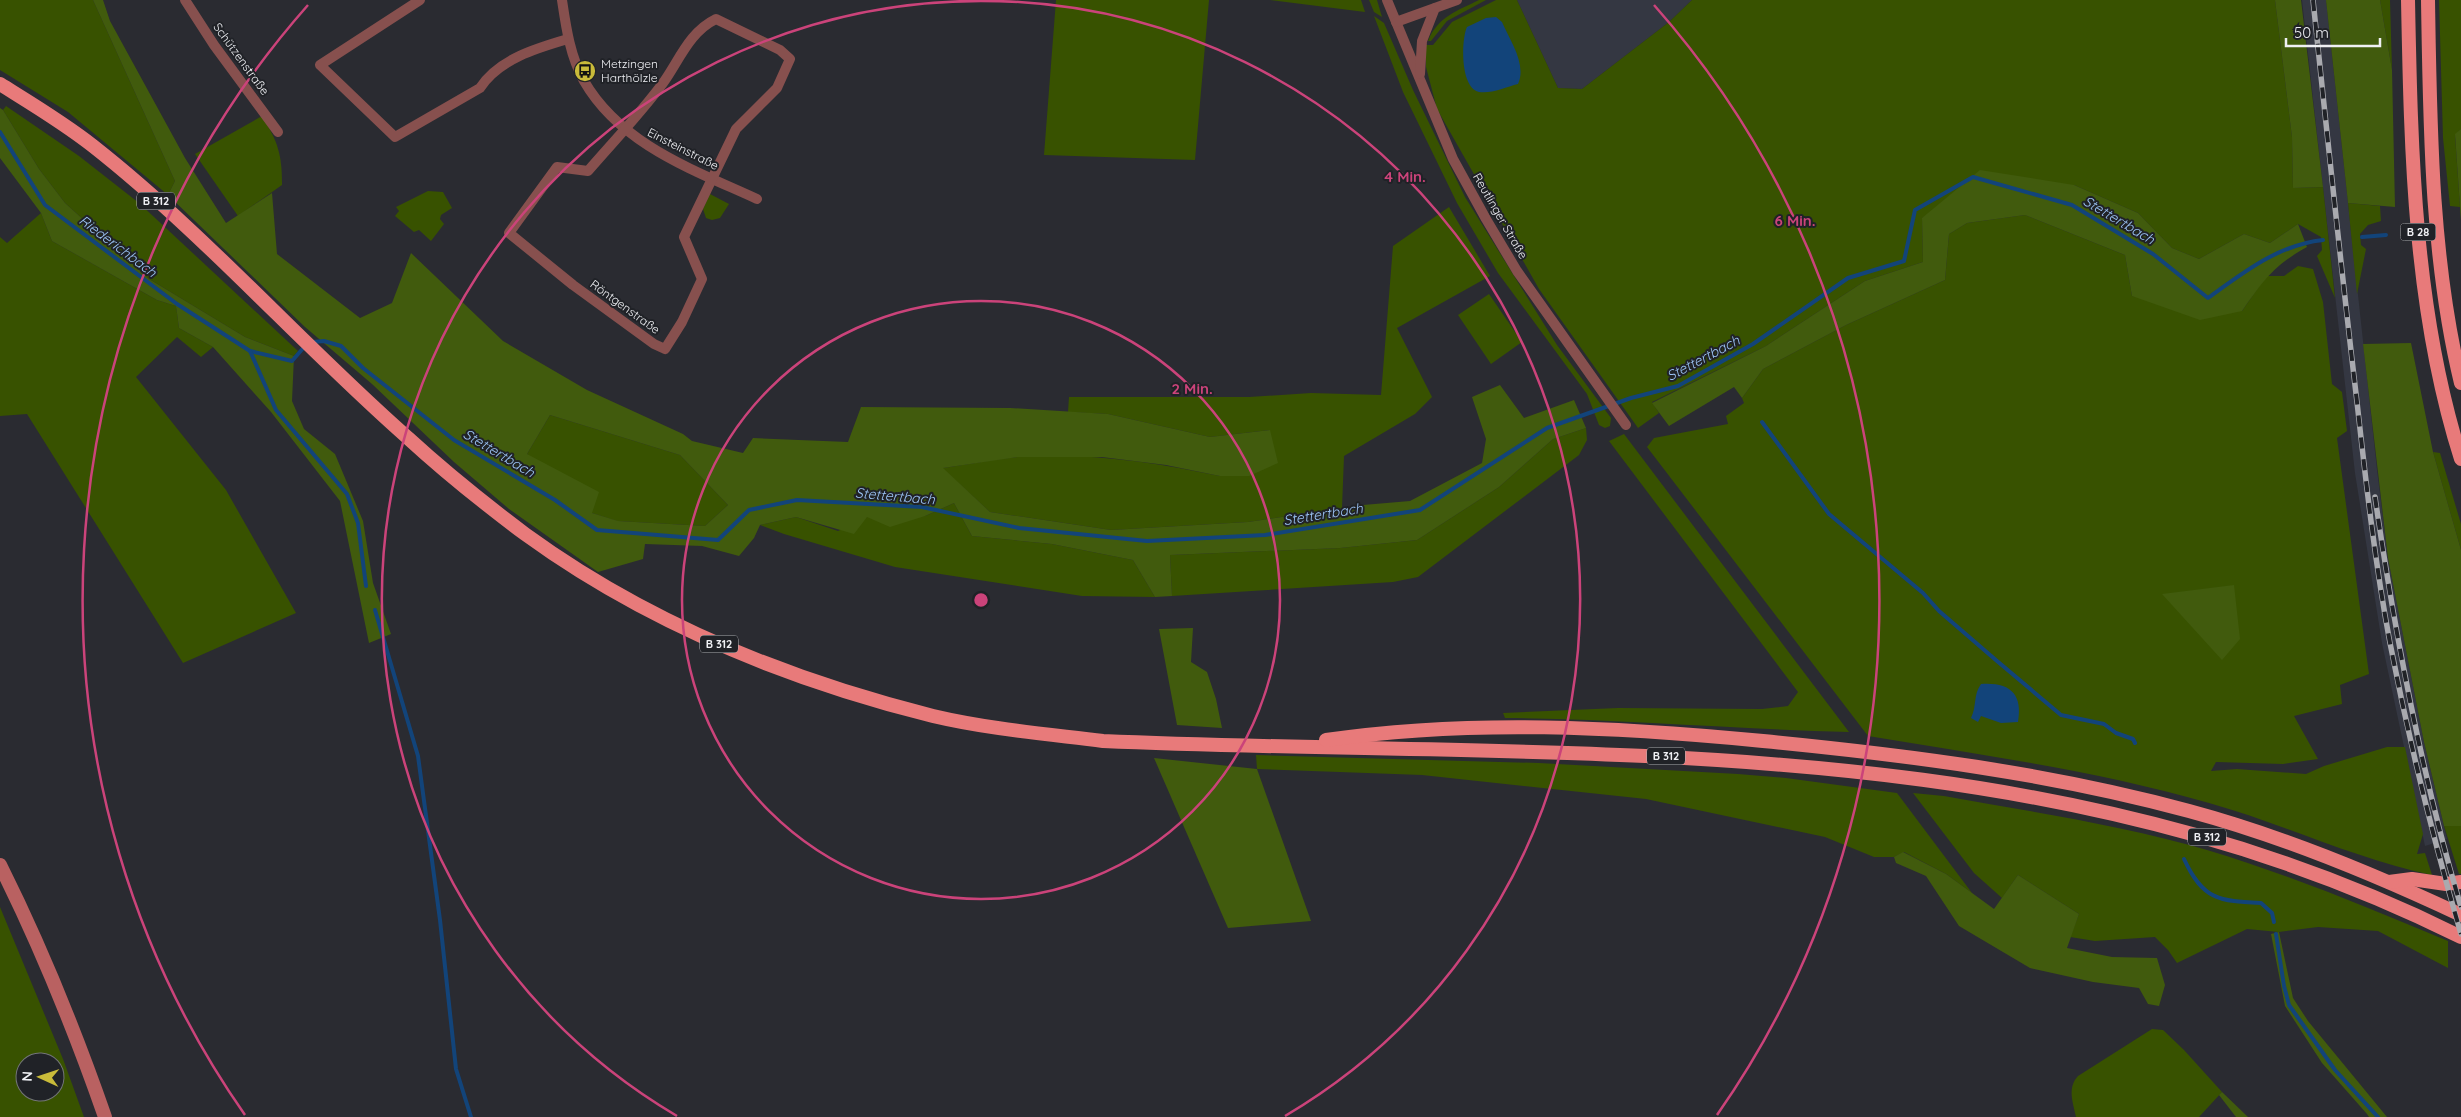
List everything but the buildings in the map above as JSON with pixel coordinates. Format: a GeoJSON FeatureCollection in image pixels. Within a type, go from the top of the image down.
{"type":"FeatureCollection","features":[{"type":"Feature","properties":{"kind":"highway","name":"B 28"},"geometry":{"type":"LineString","coordinates":[[2408,0],[2412,125],[2423,276],[2441,384],[2461,459]]}},
{"type":"Feature","properties":{"kind":"highway","name":"B 28"},"geometry":{"type":"LineString","coordinates":[[2428,0],[2432,141],[2438,233],[2450,325],[2461,383]]}},
{"type":"Feature","properties":{"kind":"highway","name":"B 312"},"geometry":{"type":"LineString","coordinates":[[0,84],[93,146],[192,232],[407,438],[527,536],[601,583],[669,621],[757,661],[851,694],[936,717],[1040,734],[1103,740],[1192,744],[1645,754],[1864,771],[1939,781],[2033,796],[2098,809],[2229,844],[2358,890],[2461,937]]}},
{"type":"Feature","properties":{"kind":"highway","name":"B 312"},"geometry":{"type":"LineString","coordinates":[[1292,745],[1398,731],[1443,728],[1528,727],[1693,734],[1910,756],[2043,778],[2192,812],[2314,853],[2461,916]]}},
{"type":"Feature","properties":{"kind":"highway","name":"B 312"},"geometry":{"type":"LineString","coordinates":[[2385,882],[2412,879],[2446,884],[2461,882]]}},
{"type":"Feature","properties":{"kind":"main road"},"geometry":{"type":"LineString","coordinates":[[0,865],[34,934],[84,1055],[106,1117]]}},
{"type":"Feature","properties":{"kind":"street","name":"Schützenstraße"},"geometry":{"type":"LineString","coordinates":[[185,0],[214,44],[278,132]]}},
{"type":"Feature","properties":{"kind":"street"},"geometry":{"type":"LineString","coordinates":[[420,0],[320,65],[395,137],[480,88],[487,77],[528,51],[568,39]]}},
{"type":"Feature","properties":{"kind":"street","name":"Einsteinstraße"},"geometry":{"type":"LineString","coordinates":[[562,0],[568,39],[584,80],[597,100],[624,128],[652,149],[757,200]]}},
{"type":"Feature","properties":{"kind":"street","name":"Reutlinger Straße"},"geometry":{"type":"LineString","coordinates":[[1388,0],[1420,82],[1454,159],[1508,256],[1626,425]]}},
{"type":"Feature","properties":{"kind":"street"},"geometry":{"type":"LineString","coordinates":[[1396,22],[1457,0]]}},
{"type":"Feature","properties":{"kind":"street"},"geometry":{"type":"LineString","coordinates":[[1420,82],[1422,41],[1435,8]]}},
{"type":"Feature","properties":{"kind":"street"},"geometry":{"type":"LineString","coordinates":[[624,128],[664,81],[679,54],[707,23],[716,19],[780,50],[790,59],[777,88],[736,129],[712,178]]}},
{"type":"Feature","properties":{"kind":"street","name":"Röntgenstraße"},"geometry":{"type":"LineString","coordinates":[[624,128],[588,171],[558,167],[509,233],[573,285],[654,344],[665,349],[685,315],[702,278],[684,237],[712,178]]}},
{"type":"Feature","properties":{"kind":"shaded area"},"geometry":{"type":"Polygon","coordinates":[[[1517,0],[1692,0],[1669,22],[1582,89],[1558,88],[1517,0]]]}},
{"type":"Feature","properties":{"kind":"shaded area"},"geometry":{"type":"Polygon","coordinates":[[[2302,0],[2326,0],[2388,558],[2424,742],[2447,839],[2425,846],[2382,643],[2355,473],[2302,0]]]}},
{"type":"Feature","properties":{"kind":"green space"},"geometry":{"type":"Polygon","coordinates":[[[0,0],[93,0],[175,181],[168,195],[68,112],[0,70],[0,0]]]}},
{"type":"Feature","properties":{"kind":"green space"},"geometry":{"type":"Polygon","coordinates":[[[93,0],[103,0],[110,21],[185,158],[226,223],[272,193],[277,254],[360,318],[392,303],[411,253],[503,341],[587,390],[683,434],[692,441],[743,453],[753,438],[848,442],[861,407],[1010,408],[1108,414],[1210,437],[1270,430],[1278,463],[1249,476],[1220,476],[1166,465],[1102,457],[1018,457],[943,468],[990,512],[1111,530],[1248,522],[1363,505],[1410,501],[1482,463],[1486,439],[1472,397],[1500,385],[1524,418],[1574,400],[1586,428],[1553,439],[1499,487],[1417,540],[1340,548],[1170,555],[1172,596],[1155,597],[1133,560],[1052,544],[972,536],[954,503],[925,516],[890,527],[867,517],[854,534],[796,517],[760,525],[754,538],[739,556],[702,546],[645,544],[643,559],[598,572],[509,509],[454,462],[372,384],[305,327],[168,195],[175,181],[93,0]],[[550,415],[527,454],[599,492],[592,513],[618,521],[705,526],[728,505],[680,455],[550,415]]]}},
{"type":"Feature","properties":{"kind":"green space"},"geometry":{"type":"Polygon","coordinates":[[[1056,0],[1209,0],[1195,160],[1044,155],[1056,0]]]}},
{"type":"Feature","properties":{"kind":"green space"},"geometry":{"type":"Polygon","coordinates":[[[1270,0],[1361,0],[1365,12],[1270,0]]]}},
{"type":"Feature","properties":{"kind":"green space"},"geometry":{"type":"Polygon","coordinates":[[[1369,0],[1377,0],[1382,17],[1374,12],[1369,0]]]}},
{"type":"Feature","properties":{"kind":"green space"},"geometry":{"type":"Polygon","coordinates":[[[1479,0],[1486,0],[1447,21],[1431,41],[1428,41],[1437,26],[1449,15],[1479,0]]]}},
{"type":"Feature","properties":{"kind":"green space"},"geometry":{"type":"Polygon","coordinates":[[[1496,0],[1517,0],[1558,88],[1582,89],[1669,22],[1692,0],[2275,0],[2292,137],[2293,188],[2323,187],[2335,298],[2317,256],[2322,250],[2321,237],[2298,224],[2270,243],[2244,234],[2199,259],[2172,248],[2138,213],[2074,185],[1922,218],[1923,262],[1865,281],[1766,346],[1652,402],[1659,413],[1638,428],[1539,289],[1437,109],[1426,67],[1426,45],[1433,45],[1452,22],[1496,0]]]}},
{"type":"Feature","properties":{"kind":"green space"},"geometry":{"type":"Polygon","coordinates":[[[2275,0],[2301,0],[2323,187],[2293,188],[2292,137],[2275,0]]]}},
{"type":"Feature","properties":{"kind":"green space"},"geometry":{"type":"Polygon","coordinates":[[[2326,0],[2380,0],[2392,70],[2395,207],[2348,203],[2326,0]]]}},
{"type":"Feature","properties":{"kind":"green space"},"geometry":{"type":"Polygon","coordinates":[[[2380,0],[2390,0],[2392,70],[2381,6],[2380,0]]]}},
{"type":"Feature","properties":{"kind":"green space"},"geometry":{"type":"Polygon","coordinates":[[[2439,0],[2461,0],[2461,129],[2455,135],[2460,207],[2450,206],[2443,138],[2439,0]]]}},
{"type":"Feature","properties":{"kind":"green space"},"geometry":{"type":"Polygon","coordinates":[[[1374,16],[1384,23],[1413,90],[1465,197],[1557,345],[1611,418],[1610,426],[1605,428],[1599,425],[1587,394],[1498,273],[1457,203],[1403,92],[1374,16]]]}},
{"type":"Feature","properties":{"kind":"green space"},"geometry":{"type":"Polygon","coordinates":[[[6,106],[79,156],[139,203],[298,351],[294,356],[245,337],[149,279],[65,203],[39,169],[3,110],[6,106]]]}},
{"type":"Feature","properties":{"kind":"green space"},"geometry":{"type":"Polygon","coordinates":[[[0,108],[39,169],[65,203],[149,279],[245,337],[294,356],[292,401],[304,429],[335,454],[363,521],[373,583],[391,634],[369,643],[340,501],[271,412],[213,347],[179,328],[176,306],[157,300],[52,241],[41,213],[0,158],[0,108]]]}},
{"type":"Feature","properties":{"kind":"green space"},"geometry":{"type":"Polygon","coordinates":[[[262,116],[272,133],[278,149],[282,185],[238,216],[195,154],[262,116]]]}},
{"type":"Feature","properties":{"kind":"green space"},"geometry":{"type":"Polygon","coordinates":[[[2461,129],[2461,221],[2455,134],[2461,129]]]}},
{"type":"Feature","properties":{"kind":"green space"},"geometry":{"type":"Polygon","coordinates":[[[1980,170],[2074,185],[2138,213],[2172,248],[2199,259],[2244,234],[2270,243],[2298,224],[2307,247],[2277,267],[2242,311],[2200,320],[2132,296],[2125,255],[2025,215],[1967,223],[1949,234],[1945,280],[1846,325],[1763,369],[1742,398],[1734,387],[1669,426],[1652,403],[1766,346],[1865,281],[1923,262],[1922,218],[1980,170]]]}},
{"type":"Feature","properties":{"kind":"green space"},"geometry":{"type":"Polygon","coordinates":[[[428,191],[443,192],[452,208],[441,215],[440,219],[444,224],[431,241],[419,230],[414,232],[395,216],[399,211],[396,207],[428,191]]]}},
{"type":"Feature","properties":{"kind":"green space"},"geometry":{"type":"Polygon","coordinates":[[[710,194],[729,204],[720,218],[712,220],[706,218],[703,209],[710,194]]]}},
{"type":"Feature","properties":{"kind":"green space"},"geometry":{"type":"Polygon","coordinates":[[[2348,203],[2380,206],[2381,221],[2368,225],[2360,234],[2361,245],[2366,249],[2357,294],[2348,203]]]}},
{"type":"Feature","properties":{"kind":"green space"},"geometry":{"type":"Polygon","coordinates":[[[1449,207],[1490,276],[1397,328],[1432,397],[1415,414],[1344,456],[1342,508],[1248,522],[1111,530],[990,512],[942,468],[1018,457],[1069,456],[1120,459],[1220,476],[1270,430],[1210,437],[1108,414],[1068,412],[1069,397],[1249,397],[1311,393],[1381,395],[1393,246],[1449,207]]]}},
{"type":"Feature","properties":{"kind":"green space"},"geometry":{"type":"Polygon","coordinates":[[[41,213],[52,241],[157,300],[176,306],[179,328],[213,347],[201,357],[177,337],[136,377],[226,490],[296,613],[183,663],[27,414],[0,416],[0,237],[7,243],[41,213]]]}},
{"type":"Feature","properties":{"kind":"green space"},"geometry":{"type":"Polygon","coordinates":[[[2025,215],[2125,255],[2132,296],[2242,311],[2266,276],[2284,276],[2298,266],[2313,269],[2323,302],[2332,384],[2342,392],[2347,431],[2337,438],[2369,674],[2340,685],[2342,704],[2294,716],[2318,759],[2283,764],[2216,762],[2211,771],[2237,769],[2306,774],[2324,766],[2387,747],[2405,747],[2423,834],[2417,854],[2425,853],[2432,875],[2347,851],[2237,811],[2167,792],[2040,765],[1868,736],[1647,447],[1654,438],[1728,424],[1726,416],[1744,403],[1742,398],[1763,369],[1846,325],[1945,280],[1949,234],[1967,223],[2025,215]]]}},
{"type":"Feature","properties":{"kind":"green space"},"geometry":{"type":"Polygon","coordinates":[[[1489,294],[1522,342],[1491,364],[1458,315],[1489,294]]]}},
{"type":"Feature","properties":{"kind":"green space"},"geometry":{"type":"Polygon","coordinates":[[[2411,343],[2433,452],[2461,550],[2461,826],[2444,826],[2424,742],[2388,558],[2363,344],[2411,343]]]}},
{"type":"Feature","properties":{"kind":"green space"},"geometry":{"type":"Polygon","coordinates":[[[550,415],[680,455],[728,505],[705,526],[617,521],[592,513],[527,454],[550,415]]]}},
{"type":"Feature","properties":{"kind":"green space"},"geometry":{"type":"Polygon","coordinates":[[[1586,428],[1587,440],[1579,455],[1418,577],[1393,582],[1172,596],[1170,555],[1340,548],[1417,540],[1499,487],[1553,439],[1586,428]]]}},
{"type":"Feature","properties":{"kind":"green space"},"geometry":{"type":"Polygon","coordinates":[[[1624,434],[1849,732],[1505,718],[1503,713],[1618,708],[1762,709],[1788,706],[1798,692],[1609,441],[1624,434]]]}},
{"type":"Feature","properties":{"kind":"green space"},"geometry":{"type":"Polygon","coordinates":[[[2433,452],[2440,453],[2461,524],[2461,550],[2433,452]]]}},
{"type":"Feature","properties":{"kind":"green space"},"geometry":{"type":"Polygon","coordinates":[[[954,503],[972,536],[1052,544],[1133,560],[1155,597],[1082,596],[895,567],[760,525],[796,517],[838,531],[867,517],[925,516],[954,503]]]}},
{"type":"Feature","properties":{"kind":"green space"},"geometry":{"type":"Polygon","coordinates":[[[2234,585],[2240,639],[2222,660],[2162,594],[2234,585]]]}},
{"type":"Feature","properties":{"kind":"green space"},"geometry":{"type":"Polygon","coordinates":[[[1193,628],[1191,662],[1207,672],[1216,699],[1222,728],[1177,725],[1159,629],[1193,628]]]}},
{"type":"Feature","properties":{"kind":"green space"},"geometry":{"type":"Polygon","coordinates":[[[1256,755],[1539,763],[1738,774],[1786,778],[1897,793],[1972,893],[1946,874],[1904,852],[1894,857],[1874,857],[1825,837],[1646,799],[1422,775],[1257,769],[1256,755]]]}},
{"type":"Feature","properties":{"kind":"green space"},"geometry":{"type":"Polygon","coordinates":[[[1154,758],[1257,769],[1311,921],[1228,928],[1154,758]]]}},
{"type":"Feature","properties":{"kind":"green space"},"geometry":{"type":"Polygon","coordinates":[[[1913,793],[1944,796],[2110,826],[2175,841],[2269,870],[2329,892],[2448,941],[2448,968],[2378,931],[2318,927],[2279,932],[2247,929],[2177,963],[2168,950],[2155,937],[2095,941],[2070,937],[2079,914],[2018,875],[2002,898],[1974,873],[1913,793]]]}},
{"type":"Feature","properties":{"kind":"green space"},"geometry":{"type":"Polygon","coordinates":[[[2444,826],[2461,826],[2461,874],[2459,874],[2444,826]]]}},
{"type":"Feature","properties":{"kind":"green space"},"geometry":{"type":"Polygon","coordinates":[[[1903,852],[1946,874],[1994,909],[2018,875],[2079,914],[2067,948],[2112,957],[2157,958],[2165,985],[2159,1006],[2148,1004],[2139,988],[2093,982],[2030,968],[1959,926],[1926,876],[1896,863],[1894,857],[1903,852]]]}},
{"type":"Feature","properties":{"kind":"green space"},"geometry":{"type":"Polygon","coordinates":[[[0,907],[60,1052],[15,1052],[15,1102],[65,1102],[65,1065],[84,1117],[0,1117],[0,907]]]}},
{"type":"Feature","properties":{"kind":"green space"},"geometry":{"type":"Polygon","coordinates":[[[2279,932],[2293,998],[2308,1021],[2387,1117],[2369,1117],[2322,1063],[2285,1006],[2271,934],[2279,932]]]}},
{"type":"Feature","properties":{"kind":"green space"},"geometry":{"type":"Polygon","coordinates":[[[2152,1029],[2163,1030],[2222,1092],[2199,1117],[2076,1117],[2072,1101],[2072,1090],[2078,1076],[2152,1029]]]}},
{"type":"Feature","properties":{"kind":"green space"},"geometry":{"type":"Polygon","coordinates":[[[2222,1092],[2248,1117],[2236,1117],[2219,1095],[2222,1092]]]}},
{"type":"Feature","properties":{"kind":"water"},"geometry":{"type":"Polygon","coordinates":[[[1496,17],[1502,22],[1516,53],[1519,61],[1520,76],[1518,84],[1493,91],[1479,92],[1473,89],[1465,73],[1463,52],[1465,33],[1467,27],[1486,18],[1496,17]]]}},
{"type":"Feature","properties":{"kind":"water"},"geometry":{"type":"Polygon","coordinates":[[[1981,684],[2000,685],[2012,692],[2018,704],[2018,722],[2001,723],[1981,716],[1978,722],[1971,718],[1977,692],[1981,684]]]}},
{"type":"Feature","properties":{"kind":"waterway","name":"Riederichbach"},"geometry":{"type":"LineString","coordinates":[[0,132],[45,205],[177,304],[250,351],[292,361],[305,346]]}},
{"type":"Feature","properties":{"kind":"waterway","name":"Stettertbach"},"geometry":{"type":"LineString","coordinates":[[313,342],[324,341],[341,346],[363,368],[454,440],[555,500],[597,530],[718,540],[749,510],[797,500],[922,507],[1019,528],[1147,541],[1265,535],[1420,510],[1547,428],[1631,398],[1678,386],[1753,344],[1848,278],[1904,261],[1915,210],[1973,177],[2072,205],[2153,254],[2208,298],[2262,261],[2291,248],[2323,240]]}},
{"type":"Feature","properties":{"kind":"waterway","name":"Stettertbach"},"geometry":{"type":"LineString","coordinates":[[2362,237],[2386,235]]}},
{"type":"Feature","properties":{"kind":"waterway"},"geometry":{"type":"LineString","coordinates":[[250,351],[276,410],[347,494],[358,523],[366,586]]}},
{"type":"Feature","properties":{"kind":"waterway"},"geometry":{"type":"LineString","coordinates":[[1762,422],[1829,514],[1923,593],[1939,611],[1997,661],[2061,715],[2104,724],[2116,733],[2133,739],[2135,743]]}},
{"type":"Feature","properties":{"kind":"waterway"},"geometry":{"type":"LineString","coordinates":[[375,610],[418,756],[440,920],[456,1069],[471,1117]]}},
{"type":"Feature","properties":{"kind":"waterway"},"geometry":{"type":"LineString","coordinates":[[2184,859],[2198,883],[2214,896],[2234,901],[2261,903],[2272,913],[2274,922]]}},
{"type":"Feature","properties":{"kind":"waterway"},"geometry":{"type":"LineString","coordinates":[[2276,934],[2289,1005],[2335,1070],[2378,1117]]}},
{"type":"Feature","properties":{"kind":"railway"},"geometry":{"type":"LineString","coordinates":[[2313,0],[2367,493],[2380,583],[2397,680],[2413,753],[2461,934]]}},
{"type":"Feature","properties":{"kind":"railway"},"geometry":{"type":"LineString","coordinates":[[2375,497],[2410,704],[2421,755],[2461,907]]}},
{"type":"Feature","properties":{"kind":"place","name":"Metzingen Harthölzle"},"geometry":{"type":"Point","coordinates":[585,71]}}]}
